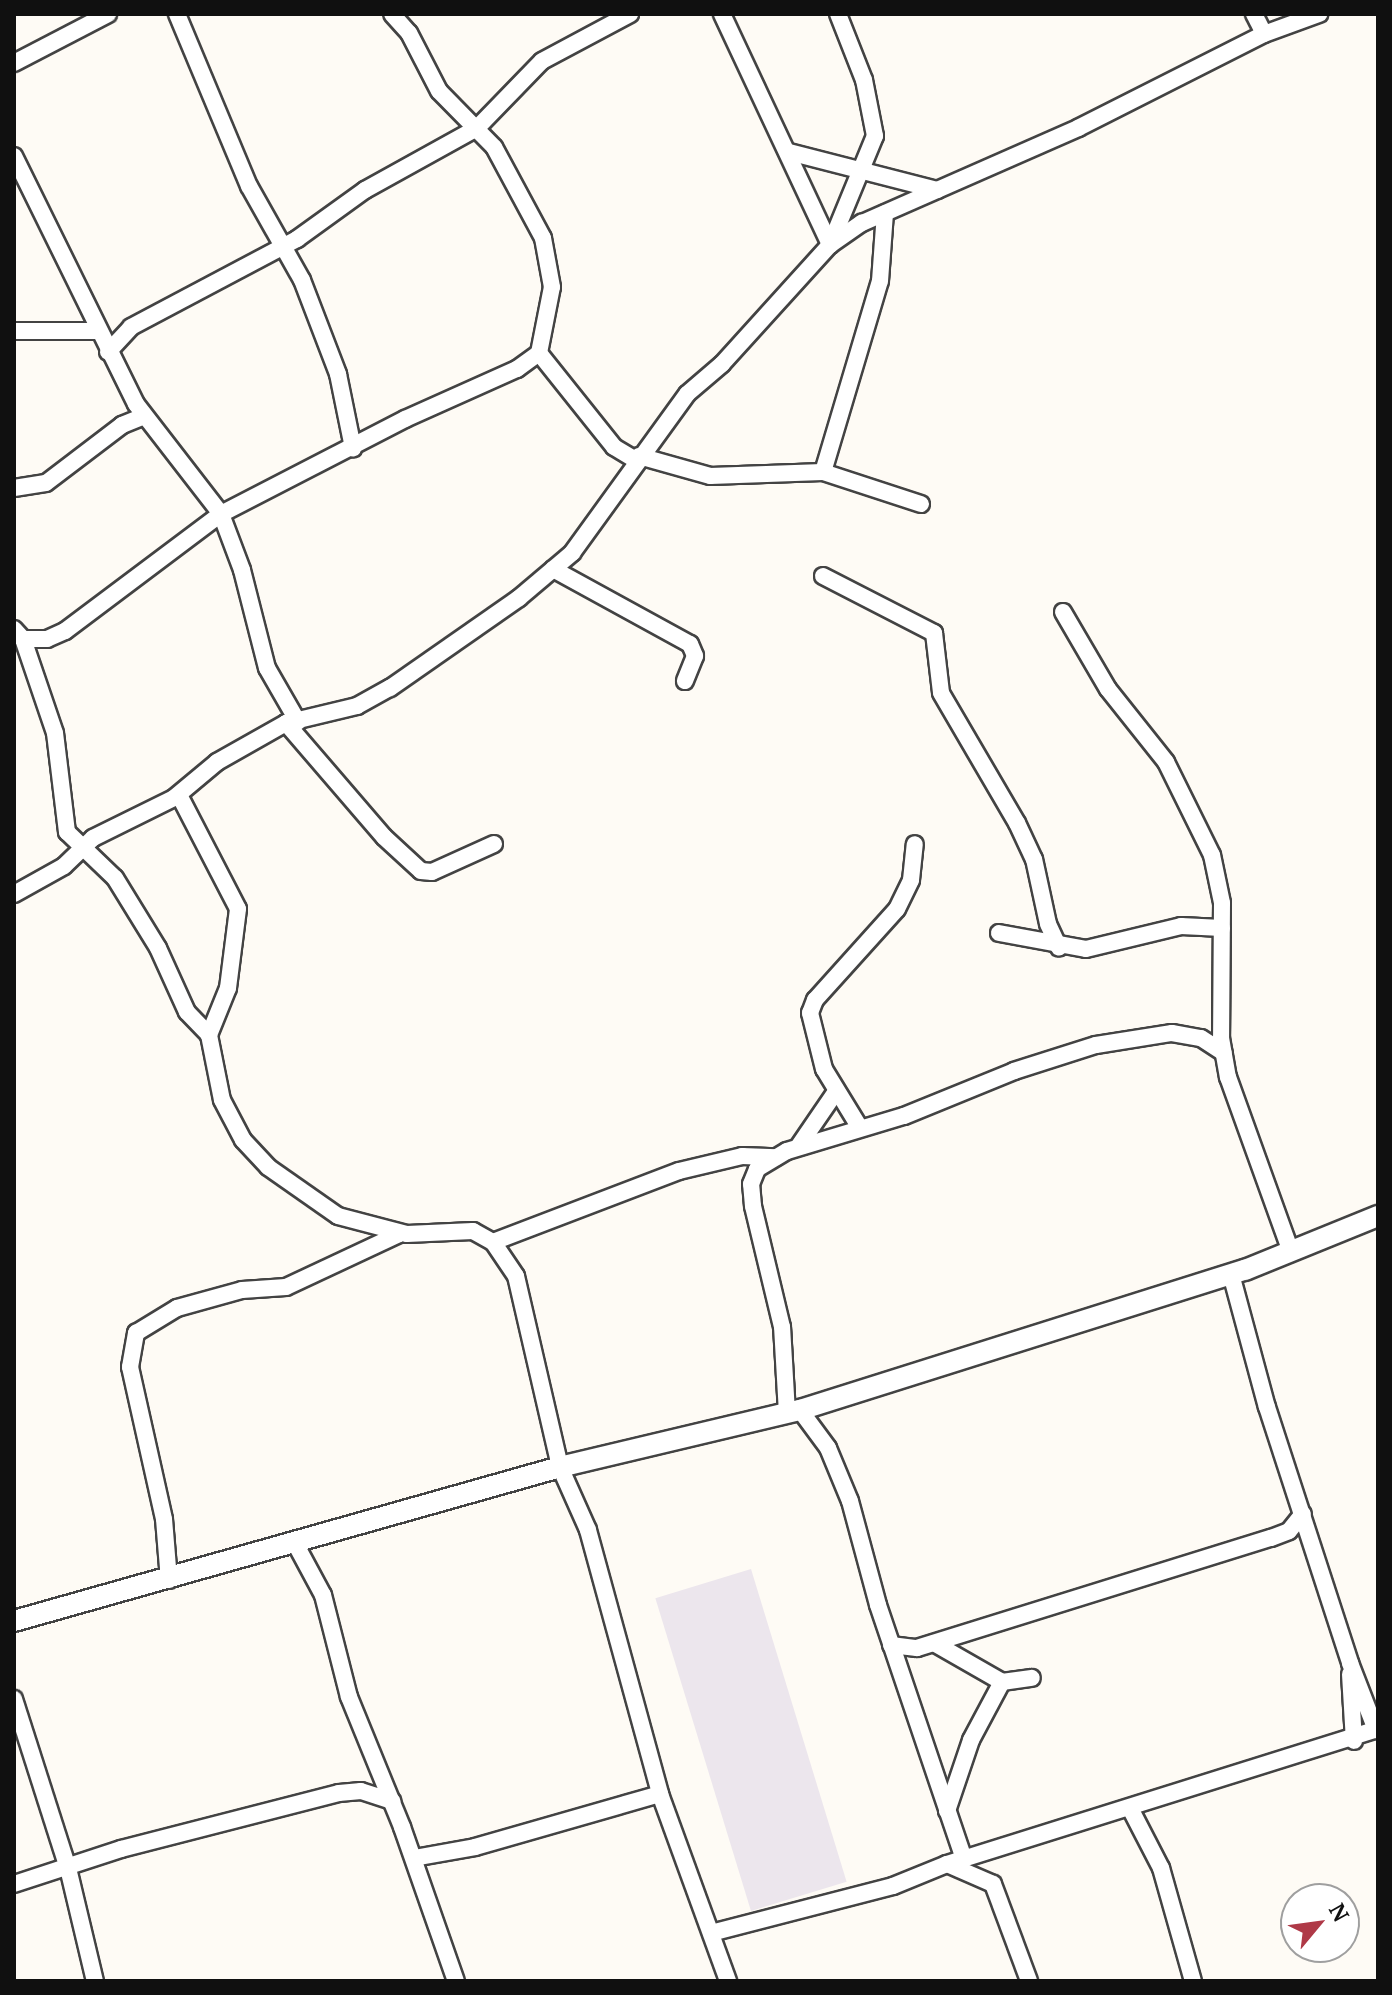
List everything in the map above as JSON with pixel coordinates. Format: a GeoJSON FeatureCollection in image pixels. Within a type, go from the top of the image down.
{"type":"FeatureCollection","features":[{"type":"Feature","properties":{"kind":"street"},"geometry":{"type":"LineString","coordinates":[[14,63],[108,14]]}},
{"type":"Feature","properties":{"kind":"street"},"geometry":{"type":"LineString","coordinates":[[177,14],[243,172],[285,246],[338,374],[353,448]]}},
{"type":"Feature","properties":{"kind":"street"},"geometry":{"type":"LineString","coordinates":[[392,14],[409,33],[439,91],[477,128],[503,163],[547,251],[551,299],[539,353]]}},
{"type":"Feature","properties":{"kind":"street"},"geometry":{"type":"LineString","coordinates":[[108,352],[131,327],[285,246],[365,190],[477,128],[542,61],[630,14]]}},
{"type":"Feature","properties":{"kind":"street"},"geometry":{"type":"LineString","coordinates":[[722,14],[830,245]]}},
{"type":"Feature","properties":{"kind":"street"},"geometry":{"type":"LineString","coordinates":[[830,245],[874,145],[874,120],[838,14]]}},
{"type":"Feature","properties":{"kind":"street"},"geometry":{"type":"LineString","coordinates":[[1254,14],[1264,34]]}},
{"type":"Feature","properties":{"kind":"street"},"geometry":{"type":"LineString","coordinates":[[14,894],[64,866],[80,849],[179,795],[217,762],[292,722],[357,706],[390,688],[553,569],[612,502],[638,458],[687,394],[722,364],[830,245],[885,213],[1089,122],[1264,34],[1319,14]]}},
{"type":"Feature","properties":{"kind":"street"},"geometry":{"type":"LineString","coordinates":[[789,152],[937,190]]}},
{"type":"Feature","properties":{"kind":"street"},"geometry":{"type":"LineString","coordinates":[[14,156],[108,352],[144,416],[221,514],[242,570],[267,668],[292,722],[415,867],[432,872],[494,844]]}},
{"type":"Feature","properties":{"kind":"street"},"geometry":{"type":"LineString","coordinates":[[823,472],[880,281],[885,213]]}},
{"type":"Feature","properties":{"kind":"street"},"geometry":{"type":"LineString","coordinates":[[14,331],[99,331]]}},
{"type":"Feature","properties":{"kind":"street"},"geometry":{"type":"LineString","coordinates":[[19,634],[47,639],[83,621],[221,514],[539,353]]}},
{"type":"Feature","properties":{"kind":"street"},"geometry":{"type":"LineString","coordinates":[[539,353],[614,447],[638,458],[710,476],[823,472],[921,504]]}},
{"type":"Feature","properties":{"kind":"street"},"geometry":{"type":"LineString","coordinates":[[14,488],[46,483],[122,425],[144,416]]}},
{"type":"Feature","properties":{"kind":"street"},"geometry":{"type":"LineString","coordinates":[[553,569],[690,644],[695,656],[685,681]]}},
{"type":"Feature","properties":{"kind":"street"},"geometry":{"type":"LineString","coordinates":[[823,576],[934,633],[941,693],[1017,823],[1034,859],[1048,924],[1059,948]]}},
{"type":"Feature","properties":{"kind":"street"},"geometry":{"type":"LineString","coordinates":[[1063,612],[1108,689],[1166,762],[1212,855],[1222,928],[1224,1053],[1244,1130],[1291,1252]]}},
{"type":"Feature","properties":{"kind":"street"},"geometry":{"type":"LineString","coordinates":[[19,634],[55,733],[67,832],[80,849],[98,859],[115,878],[158,948],[187,1012],[209,1035],[222,1100],[254,1153],[338,1216],[400,1233],[473,1231],[493,1242],[516,1276],[560,1467],[598,1562],[660,1794],[728,1981]]}},
{"type":"Feature","properties":{"kind":"street"},"geometry":{"type":"LineString","coordinates":[[179,795],[238,909],[228,988],[209,1035]]}},
{"type":"Feature","properties":{"kind":"street"},"geometry":{"type":"LineString","coordinates":[[860,1128],[835,1093],[810,1013],[815,1000],[897,909],[911,880],[915,844]]}},
{"type":"Feature","properties":{"kind":"street"},"geometry":{"type":"LineString","coordinates":[[999,933],[1059,948],[1112,945],[1181,926],[1222,928]]}},
{"type":"Feature","properties":{"kind":"street"},"geometry":{"type":"LineString","coordinates":[[964,1859],[891,1645],[850,1501],[828,1448],[794,1411],[782,1327],[751,1184],[757,1169],[797,1148],[1096,1045],[1172,1033],[1201,1038],[1224,1053]]}},
{"type":"Feature","properties":{"kind":"street"},"geometry":{"type":"LineString","coordinates":[[797,1148],[835,1093]]}},
{"type":"Feature","properties":{"kind":"street"},"geometry":{"type":"LineString","coordinates":[[493,1242],[604,1204],[679,1171],[742,1156],[776,1157]]}},
{"type":"Feature","properties":{"kind":"street"},"geometry":{"type":"LineString","coordinates":[[14,1621],[169,1580],[560,1467],[794,1411],[1231,1274],[1378,1216]]}},
{"type":"Feature","properties":{"kind":"street"},"geometry":{"type":"LineString","coordinates":[[169,1580],[164,1519],[130,1367],[136,1333],[177,1308],[230,1293],[297,1283],[400,1233]]}},
{"type":"Feature","properties":{"kind":"street"},"geometry":{"type":"LineString","coordinates":[[711,1933],[893,1886],[947,1864],[1354,1741],[1377,1729],[1350,1663],[1246,1340],[1231,1274]]}},
{"type":"Feature","properties":{"kind":"street"},"geometry":{"type":"LineString","coordinates":[[891,1645],[934,1643],[1279,1535],[1303,1514]]}},
{"type":"Feature","properties":{"kind":"street"},"geometry":{"type":"LineString","coordinates":[[1279,1535],[1313,1541]]}},
{"type":"Feature","properties":{"kind":"street"},"geometry":{"type":"LineString","coordinates":[[295,1543],[323,1595],[349,1697],[414,1858],[456,1981]]}},
{"type":"Feature","properties":{"kind":"street"},"geometry":{"type":"LineString","coordinates":[[934,1643],[1002,1682],[1032,1678]]}},
{"type":"Feature","properties":{"kind":"street"},"geometry":{"type":"LineString","coordinates":[[1350,1663],[1354,1741]]}},
{"type":"Feature","properties":{"kind":"street"},"geometry":{"type":"LineString","coordinates":[[947,1811],[971,1740],[1002,1682]]}},
{"type":"Feature","properties":{"kind":"street"},"geometry":{"type":"LineString","coordinates":[[14,1699],[68,1868],[95,1981]]}},
{"type":"Feature","properties":{"kind":"street"},"geometry":{"type":"LineString","coordinates":[[14,1884],[339,1793],[361,1791],[392,1801]]}},
{"type":"Feature","properties":{"kind":"street"},"geometry":{"type":"LineString","coordinates":[[414,1858],[475,1847],[660,1794]]}},
{"type":"Feature","properties":{"kind":"street"},"geometry":{"type":"LineString","coordinates":[[1130,1808],[1161,1868],[1193,1981]]}},
{"type":"Feature","properties":{"kind":"street"},"geometry":{"type":"LineString","coordinates":[[947,1864],[993,1884],[1029,1981]]}},
{"type":"Feature","properties":{"kind":"shaded area"},"geometry":{"type":"Polygon","coordinates":[[[751,1569],[847,1882],[751,1911],[655,1598],[751,1569]]]}}]}
